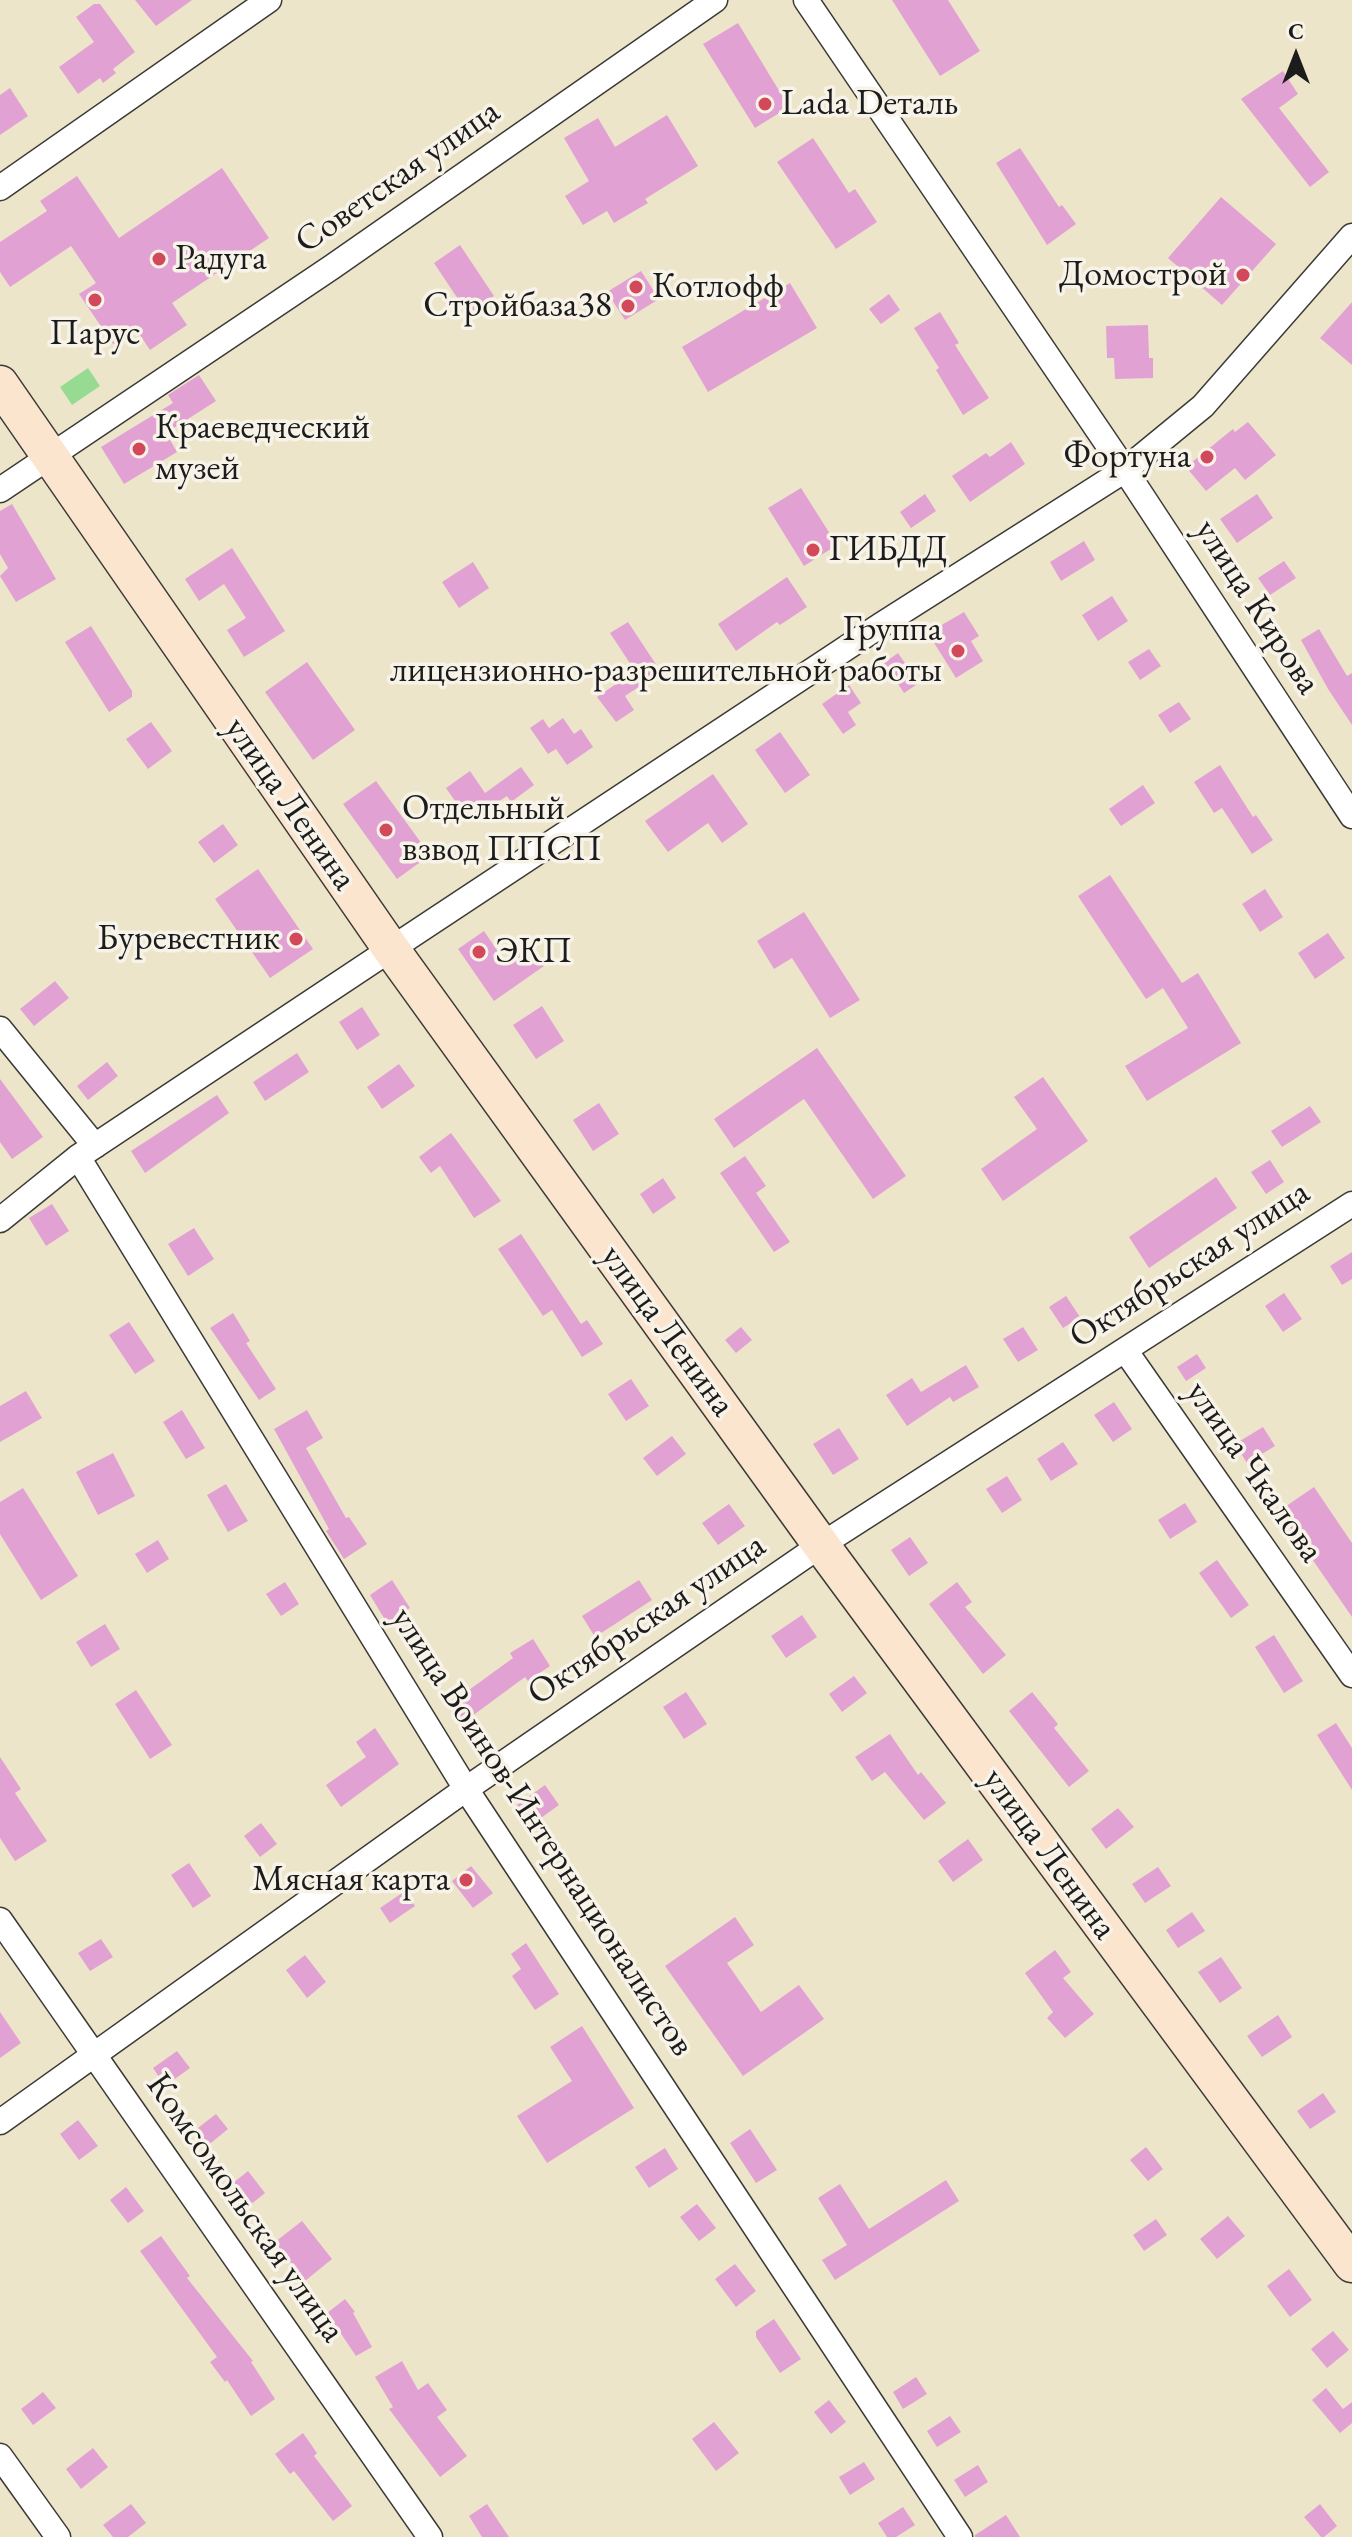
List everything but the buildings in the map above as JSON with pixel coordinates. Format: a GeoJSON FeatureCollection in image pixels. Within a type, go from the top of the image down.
{"type":"FeatureCollection","features":[{"type":"Feature","properties":{"kind":"main road","name":"улица Ленина"},"geometry":{"type":"LineString","coordinates":[[0,384],[391,949],[821,1545],[1352,2264]]}},
{"type":"Feature","properties":{"kind":"street"},"geometry":{"type":"LineString","coordinates":[[0,188],[269,0]]}},
{"type":"Feature","properties":{"kind":"street","name":"Советская улица"},"geometry":{"type":"LineString","coordinates":[[0,490],[332,267],[715,0]]}},
{"type":"Feature","properties":{"kind":"street","name":"улица Кирова"},"geometry":{"type":"LineString","coordinates":[[806,0],[1125,470],[1352,816]]}},
{"type":"Feature","properties":{"kind":"street"},"geometry":{"type":"LineString","coordinates":[[0,1220],[86,1152],[881,625],[1125,470],[1203,406],[1352,236]]}},
{"type":"Feature","properties":{"kind":"street","name":"улица Воинов-Интернационалистов"},"geometry":{"type":"LineString","coordinates":[[0,1029],[86,1152],[466,1789],[960,2537]]}},
{"type":"Feature","properties":{"kind":"street","name":"Октябрьская улица"},"geometry":{"type":"LineString","coordinates":[[0,2122],[466,1789],[821,1545],[1352,1204]]}},
{"type":"Feature","properties":{"kind":"street","name":"улица Чкалова"},"geometry":{"type":"LineString","coordinates":[[1125,1350],[1352,1675]]}},
{"type":"Feature","properties":{"kind":"street","name":"Комсомольская улица"},"geometry":{"type":"LineString","coordinates":[[0,1920],[430,2537]]}},
{"type":"Feature","properties":{"kind":"street"},"geometry":{"type":"LineString","coordinates":[[0,2456],[58,2537]]}},
{"type":"Feature","properties":{"kind":"green space"},"geometry":{"type":"Polygon","coordinates":[[[88,368],[100,386],[72,405],[60,387],[88,368]]]}},
{"type":"Feature","properties":{"kind":"place","name":"Lada Dеталь"},"geometry":{"type":"Point","coordinates":[765,104]}},
{"type":"Feature","properties":{"kind":"place","name":"Радуга"},"geometry":{"type":"Point","coordinates":[159,259]}},
{"type":"Feature","properties":{"kind":"place","name":"Домострой"},"geometry":{"type":"Point","coordinates":[1243,275]}},
{"type":"Feature","properties":{"kind":"place","name":"Котлофф"},"geometry":{"type":"Point","coordinates":[636,287]}},
{"type":"Feature","properties":{"kind":"place","name":"Парус"},"geometry":{"type":"Point","coordinates":[95,300]}},
{"type":"Feature","properties":{"kind":"place","name":"Стройбаза38"},"geometry":{"type":"Point","coordinates":[628,306]}},
{"type":"Feature","properties":{"kind":"place","name":"Краеведческий музей"},"geometry":{"type":"Point","coordinates":[139,449]}},
{"type":"Feature","properties":{"kind":"place","name":"Фортуна"},"geometry":{"type":"Point","coordinates":[1207,457]}},
{"type":"Feature","properties":{"kind":"place","name":"ГИБДД"},"geometry":{"type":"Point","coordinates":[813,550]}},
{"type":"Feature","properties":{"kind":"place","name":"Группа лицензионно-разрешительной работы"},"geometry":{"type":"Point","coordinates":[958,651]}},
{"type":"Feature","properties":{"kind":"place","name":"Отдельный взвод ППСП"},"geometry":{"type":"Point","coordinates":[386,830]}},
{"type":"Feature","properties":{"kind":"place","name":"Буревестник"},"geometry":{"type":"Point","coordinates":[296,939]}},
{"type":"Feature","properties":{"kind":"place","name":"ЭКП"},"geometry":{"type":"Point","coordinates":[479,952]}},
{"type":"Feature","properties":{"kind":"place","name":"Мясная карта"},"geometry":{"type":"Point","coordinates":[466,1880]}}]}
